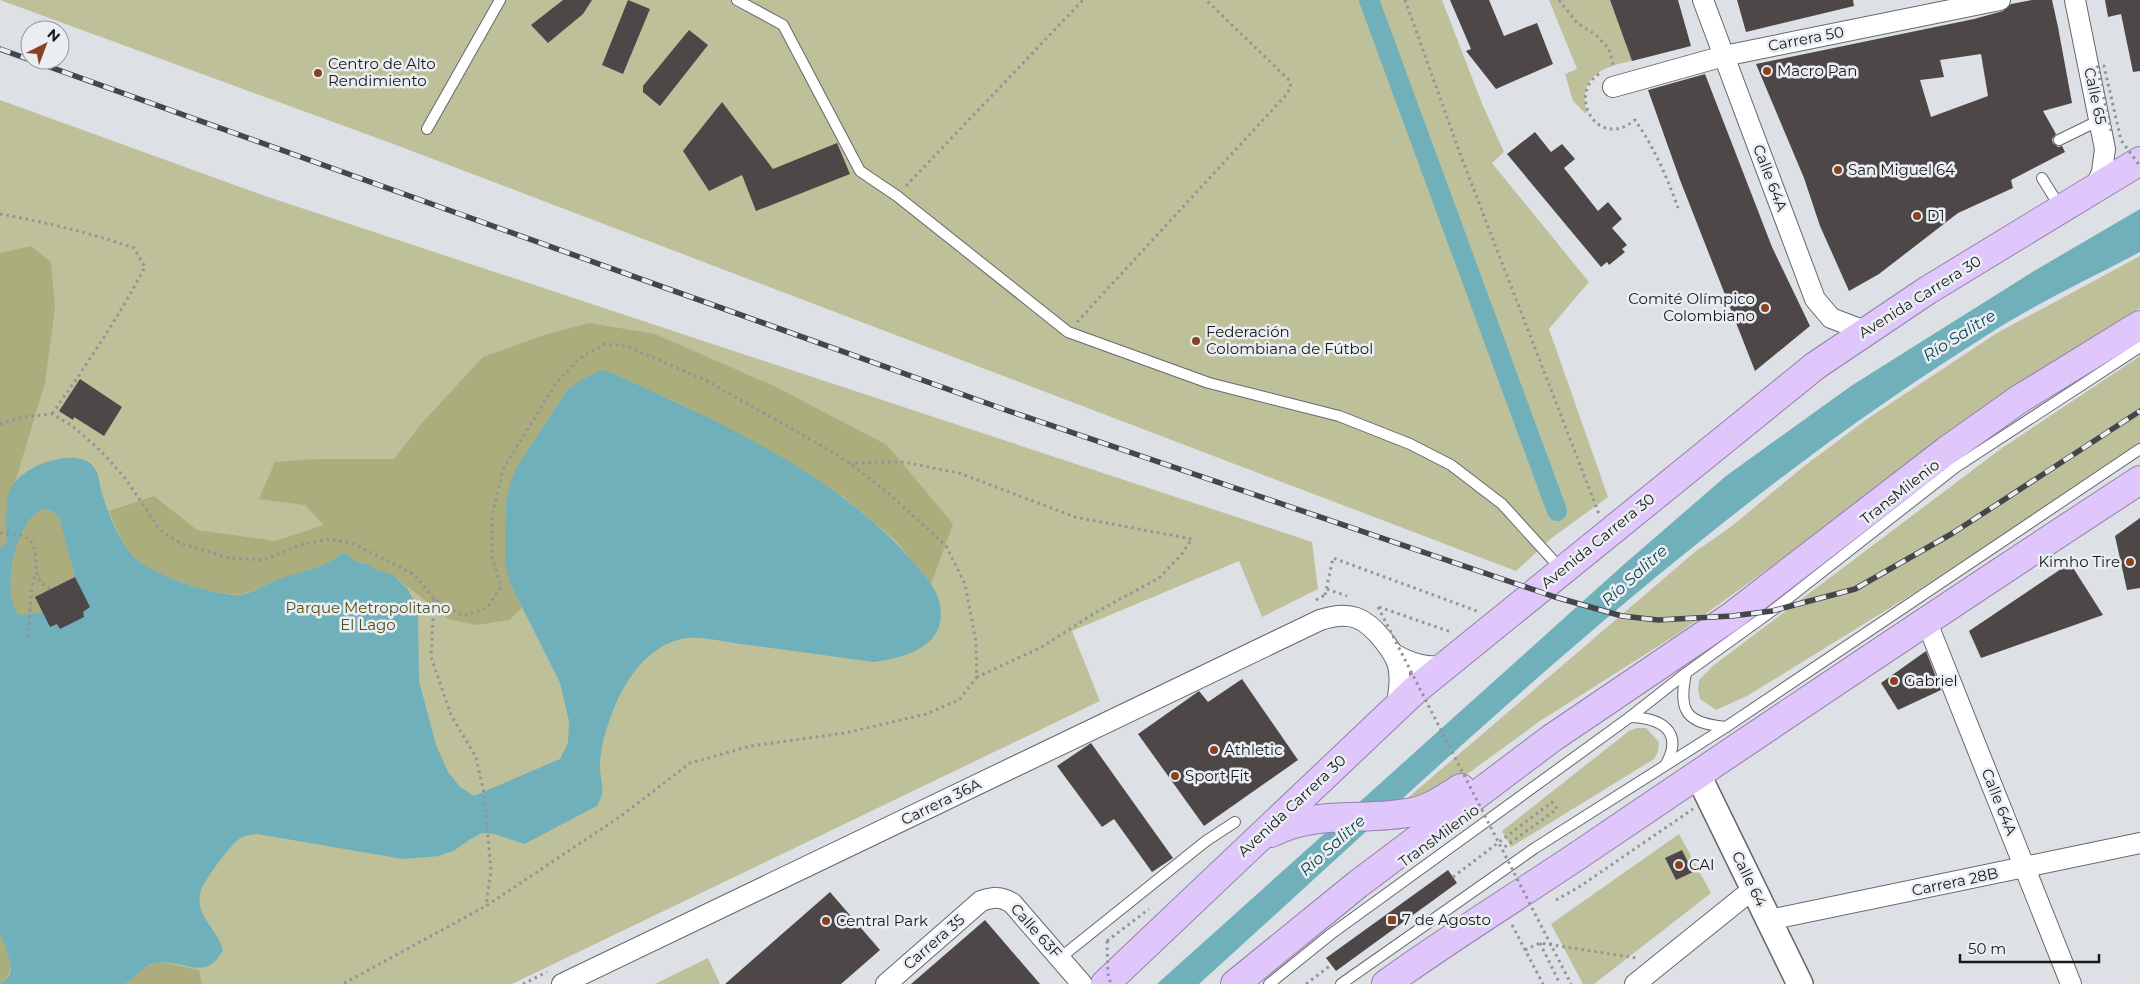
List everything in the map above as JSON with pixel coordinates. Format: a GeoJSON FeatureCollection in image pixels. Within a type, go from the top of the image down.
{"type":"FeatureCollection","features":[{"type":"Feature","properties":{"kind":"highway","name":"Avenida Carrera 30"},"geometry":{"type":"LineString","coordinates":[[1105,984],[1396,707],[1444,666],[1815,366],[1864,331],[2140,161]]}},
{"type":"Feature","properties":{"kind":"highway"},"geometry":{"type":"LineString","coordinates":[[1236,984],[1358,884],[1552,738],[1732,616],[1954,446],[2018,400],[2140,325]]}},
{"type":"Feature","properties":{"kind":"highway"},"geometry":{"type":"LineString","coordinates":[[1386,984],[1926,620],[2140,480]]}},
{"type":"Feature","properties":{"kind":"highway"},"geometry":{"type":"LineString","coordinates":[[1254,842],[1296,822],[1315,818],[1416,812],[1552,738]]}},
{"type":"Feature","properties":{"kind":"street","name":"Calle 64A"},"geometry":{"type":"LineString","coordinates":[[1702,0],[1815,299],[1831,318],[1864,331]]}},
{"type":"Feature","properties":{"kind":"street","name":"Carrera 50"},"geometry":{"type":"LineString","coordinates":[[1613,87],[1724,56],[2000,0]]}},
{"type":"Feature","properties":{"kind":"street","name":"Calle 65"},"geometry":{"type":"LineString","coordinates":[[2075,0],[2105,126],[2104,161],[2094,190]]}},
{"type":"Feature","properties":{"kind":"street","name":"Carrera 36A"},"geometry":{"type":"LineString","coordinates":[[562,984],[1320,620],[1334,615],[1349,615],[1361,620],[1373,628],[1394,654]]}},
{"type":"Feature","properties":{"kind":"street","name":"Calle 64A"},"geometry":{"type":"LineString","coordinates":[[1926,620],[2071,984]]}},
{"type":"Feature","properties":{"kind":"street"},"geometry":{"type":"LineString","coordinates":[[1394,654],[1420,666],[1444,666]]}},
{"type":"Feature","properties":{"kind":"street"},"geometry":{"type":"LineString","coordinates":[[1394,654],[1398,667],[1399,682],[1396,707]]}},
{"type":"Feature","properties":{"kind":"street","name":"Calle 64"},"geometry":{"type":"LineString","coordinates":[[1698,775],[1800,984]]}},
{"type":"Feature","properties":{"kind":"street","name":"Carrera 28B"},"geometry":{"type":"LineString","coordinates":[[1769,920],[2140,843]]}},
{"type":"Feature","properties":{"kind":"street"},"geometry":{"type":"LineString","coordinates":[[1635,984],[1753,889]]}},
{"type":"Feature","properties":{"kind":"street","name":"Calle 63F"},"geometry":{"type":"LineString","coordinates":[[981,901],[994,896],[1004,898],[1012,903],[1082,984]]}},
{"type":"Feature","properties":{"kind":"street","name":"Carrera 35"},"geometry":{"type":"LineString","coordinates":[[886,984],[981,901]]}},
{"type":"Feature","properties":{"kind":"lane"},"geometry":{"type":"LineString","coordinates":[[427,129],[500,0]]}},
{"type":"Feature","properties":{"kind":"lane"},"geometry":{"type":"LineString","coordinates":[[737,0],[783,25],[860,171],[897,196],[1068,332],[1209,383],[1339,416],[1410,444],[1451,465],[1502,504],[1562,570]]}},
{"type":"Feature","properties":{"kind":"lane"},"geometry":{"type":"LineString","coordinates":[[2059,140],[2105,126]]}},
{"type":"Feature","properties":{"kind":"lane"},"geometry":{"type":"LineString","coordinates":[[2042,178],[2062,210]]}},
{"type":"Feature","properties":{"kind":"lane","name":"TransMilenio"},"geometry":{"type":"LineString","coordinates":[[1269,984],[1331,934],[1630,717],[1686,673],[1772,611],[1956,467],[2140,347]]}},
{"type":"Feature","properties":{"kind":"lane"},"geometry":{"type":"LineString","coordinates":[[1341,984],[1535,848],[1726,727],[2140,449]]}},
{"type":"Feature","properties":{"kind":"lane"},"geometry":{"type":"LineString","coordinates":[[1686,673],[1682,692],[1682,704],[1696,721],[1706,725],[1726,727]]}},
{"type":"Feature","properties":{"kind":"lane"},"geometry":{"type":"LineString","coordinates":[[1630,717],[1645,717],[1659,721],[1667,728],[1672,740],[1672,754],[1664,767]]}},
{"type":"Feature","properties":{"kind":"lane"},"geometry":{"type":"LineString","coordinates":[[1060,958],[1206,841],[1235,822]]}},
{"type":"Feature","properties":{"kind":"path"},"geometry":{"type":"LineString","coordinates":[[897,196],[1083,0]]}},
{"type":"Feature","properties":{"kind":"path"},"geometry":{"type":"LineString","coordinates":[[1068,332],[1291,88],[1288,79],[1206,0]]}},
{"type":"Feature","properties":{"kind":"path"},"geometry":{"type":"LineString","coordinates":[[1405,0],[1462,159],[1602,522]]}},
{"type":"Feature","properties":{"kind":"path"},"geometry":{"type":"LineString","coordinates":[[2105,126],[2097,67],[2104,66],[2121,140],[2140,166]]}},
{"type":"Feature","properties":{"kind":"path"},"geometry":{"type":"LineString","coordinates":[[0,214],[49,222],[134,248],[145,267],[90,360],[52,414]]}},
{"type":"Feature","properties":{"kind":"path"},"geometry":{"type":"LineString","coordinates":[[0,424],[22,417],[52,414],[71,424],[101,451],[125,478],[160,530],[180,543],[229,558],[264,560],[300,545],[329,540],[354,544],[415,575],[434,599],[462,616],[486,608],[501,587],[492,556],[492,515],[503,469],[556,383],[580,358],[605,344],[626,346],[705,380],[754,409],[794,429],[849,463],[887,492],[946,546],[965,584],[976,642],[977,677]]}},
{"type":"Feature","properties":{"kind":"path"},"geometry":{"type":"LineString","coordinates":[[343,984],[486,906],[621,816],[690,763],[751,746],[845,733],[926,714],[959,700],[977,677],[1040,648],[1098,611],[1159,578],[1181,555],[1192,539],[1075,517],[959,473],[903,462],[849,463]]}},
{"type":"Feature","properties":{"kind":"path"},"geometry":{"type":"LineString","coordinates":[[0,533],[29,539],[34,550],[36,571],[30,600],[30,625],[27,637]]}},
{"type":"Feature","properties":{"kind":"path"},"geometry":{"type":"LineString","coordinates":[[1320,620],[1333,558],[1485,614]]}},
{"type":"Feature","properties":{"kind":"path"},"geometry":{"type":"LineString","coordinates":[[36,571],[42,584],[50,589]]}},
{"type":"Feature","properties":{"kind":"path"},"geometry":{"type":"LineString","coordinates":[[1327,589],[1352,598]]}},
{"type":"Feature","properties":{"kind":"path"},"geometry":{"type":"LineString","coordinates":[[434,599],[431,657],[451,715],[476,757],[484,793],[491,870],[486,906]]}},
{"type":"Feature","properties":{"kind":"path"},"geometry":{"type":"LineString","coordinates":[[1458,635],[1378,607],[1571,984]]}},
{"type":"Feature","properties":{"kind":"path"},"geometry":{"type":"LineString","coordinates":[[1453,876],[1552,802],[1557,809],[1502,849]]}},
{"type":"Feature","properties":{"kind":"path"},"geometry":{"type":"LineString","coordinates":[[1501,906],[1542,984]]}},
{"type":"Feature","properties":{"kind":"path"},"geometry":{"type":"LineString","coordinates":[[1107,941],[1108,974],[1111,984]]}},
{"type":"Feature","properties":{"kind":"path"},"geometry":{"type":"LineString","coordinates":[[1525,950],[1540,943],[1662,963]]}},
{"type":"Feature","properties":{"kind":"path"},"geometry":{"type":"LineString","coordinates":[[1540,943],[1560,984]]}},
{"type":"Feature","properties":{"kind":"path"},"geometry":{"type":"LineString","coordinates":[[1306,984],[1331,965]]}},
{"type":"Feature","properties":{"kind":"green space","name":"Federación Colombiana de Fútbol"},"geometry":{"type":"Polygon","coordinates":[[[0,0],[1442,0],[1483,106],[1504,152],[1492,163],[1589,282],[1549,329],[1608,497],[1553,537],[1516,571],[396,145],[70,26],[70,20],[55,20],[0,0]]]}},
{"type":"Feature","properties":{"kind":"green space"},"geometry":{"type":"Polygon","coordinates":[[[1549,0],[1610,0],[1632,61],[1612,66],[1595,75],[1589,82],[1586,90],[1587,112],[1585,113],[1573,101],[1565,74],[1577,69],[1549,0]]]}},
{"type":"Feature","properties":{"kind":"green space","name":"Parque Metropolitano El Lago"},"geometry":{"type":"Polygon","coordinates":[[[0,100],[268,197],[1312,542],[1318,589],[1262,617],[1239,561],[1072,631],[1100,701],[512,984],[0,984],[0,100]]]}},
{"type":"Feature","properties":{"kind":"green space"},"geometry":{"type":"Polygon","coordinates":[[[31,246],[51,262],[55,308],[45,383],[16,479],[9,493],[7,543],[0,549],[0,253],[31,246]]]}},
{"type":"Feature","properties":{"kind":"green space"},"geometry":{"type":"Polygon","coordinates":[[[2140,256],[2140,308],[2060,357],[1948,431],[1804,543],[1679,633],[1540,721],[1455,783],[1434,795],[1403,802],[1696,551],[1732,526],[1803,467],[1867,419],[1997,333],[2140,256]]]}},
{"type":"Feature","properties":{"kind":"green space"},"geometry":{"type":"Polygon","coordinates":[[[589,323],[655,334],[776,387],[887,445],[953,524],[931,584],[895,540],[844,497],[758,444],[683,405],[612,373],[601,370],[567,390],[518,465],[510,583],[523,607],[509,620],[477,625],[448,619],[393,575],[377,570],[370,565],[356,562],[342,553],[320,566],[274,581],[246,593],[231,594],[201,588],[183,583],[140,562],[125,545],[109,511],[154,496],[197,530],[275,541],[324,525],[305,505],[259,499],[275,462],[317,459],[394,459],[422,423],[483,357],[544,335],[589,323]]]}},
{"type":"Feature","properties":{"kind":"green space"},"geometry":{"type":"Polygon","coordinates":[[[2140,356],[2140,445],[1914,593],[1747,696],[1716,710],[1700,699],[1698,690],[1699,680],[1714,665],[2002,448],[2140,356]]]}},
{"type":"Feature","properties":{"kind":"green space"},"geometry":{"type":"Polygon","coordinates":[[[43,509],[52,511],[59,517],[75,577],[43,612],[19,615],[13,605],[11,591],[13,558],[25,527],[33,516],[43,509]]]}},
{"type":"Feature","properties":{"kind":"green space"},"geometry":{"type":"Polygon","coordinates":[[[1637,728],[1646,728],[1659,742],[1658,752],[1654,759],[1511,847],[1502,831],[1629,731],[1637,728]]]}},
{"type":"Feature","properties":{"kind":"green space"},"geometry":{"type":"Polygon","coordinates":[[[1679,834],[1711,893],[1594,984],[1583,984],[1551,924],[1679,834]]]}},
{"type":"Feature","properties":{"kind":"green space"},"geometry":{"type":"Polygon","coordinates":[[[0,932],[10,967],[6,979],[0,983],[0,932]]]}},
{"type":"Feature","properties":{"kind":"green space"},"geometry":{"type":"Polygon","coordinates":[[[708,958],[720,984],[655,984],[708,958]]]}},
{"type":"Feature","properties":{"kind":"green space"},"geometry":{"type":"Polygon","coordinates":[[[155,963],[166,963],[199,970],[202,984],[123,984],[144,968],[155,963]]]}},
{"type":"Feature","properties":{"kind":"water","name":"Río Salitre"},"geometry":{"type":"Polygon","coordinates":[[[2140,209],[2140,252],[2047,300],[1992,332],[1885,403],[1781,478],[1680,557],[1581,640],[1484,725],[1199,984],[1157,984],[1621,567],[1726,476],[1851,386],[2034,271],[2140,209]]]}},
{"type":"Feature","properties":{"kind":"water"},"geometry":{"type":"Polygon","coordinates":[[[601,370],[652,391],[733,430],[774,453],[850,503],[884,532],[914,563],[930,583],[940,605],[940,623],[936,633],[922,647],[913,652],[893,659],[873,662],[703,638],[681,639],[667,644],[644,660],[635,671],[614,709],[605,732],[602,749],[600,766],[602,795],[597,806],[532,840],[524,844],[495,834],[482,833],[455,850],[439,856],[403,859],[257,834],[242,837],[226,853],[201,890],[200,905],[202,911],[223,950],[209,966],[201,968],[165,962],[155,963],[146,967],[123,984],[0,984],[9,976],[11,967],[0,932],[0,549],[7,542],[6,524],[9,493],[22,475],[46,462],[59,459],[72,458],[83,460],[92,465],[97,472],[102,494],[118,534],[132,555],[140,562],[166,576],[197,587],[226,594],[242,595],[284,577],[319,567],[342,553],[348,554],[356,562],[370,565],[377,570],[393,575],[407,588],[414,601],[418,616],[419,681],[436,745],[448,772],[460,787],[474,796],[560,759],[568,743],[569,721],[560,683],[510,583],[505,561],[506,502],[511,481],[518,465],[567,390],[601,370]],[[43,509],[33,516],[18,542],[13,558],[11,591],[13,605],[19,615],[43,612],[35,597],[75,577],[59,517],[52,511],[43,509]]]}},
{"type":"Feature","properties":{"kind":"building"},"geometry":{"type":"Polygon","coordinates":[[[563,0],[592,0],[583,14],[548,43],[531,25],[563,0]]]}},
{"type":"Feature","properties":{"kind":"building"},"geometry":{"type":"Polygon","coordinates":[[[628,0],[650,9],[623,74],[602,65],[628,0]]]}},
{"type":"Feature","properties":{"kind":"building"},"geometry":{"type":"Polygon","coordinates":[[[1450,0],[1489,0],[1504,36],[1537,23],[1553,64],[1496,89],[1466,51],[1471,49],[1450,0]]]}},
{"type":"Feature","properties":{"kind":"building"},"geometry":{"type":"Polygon","coordinates":[[[1610,0],[1678,0],[1691,46],[1632,61],[1610,0]]]}},
{"type":"Feature","properties":{"kind":"building"},"geometry":{"type":"Polygon","coordinates":[[[1737,0],[1853,0],[1854,6],[1746,32],[1737,0]]]}},
{"type":"Feature","properties":{"kind":"building"},"geometry":{"type":"Polygon","coordinates":[[[2032,0],[2052,0],[2072,103],[2043,111],[2056,134],[2052,139],[2053,143],[2058,147],[2062,146],[2065,152],[2011,180],[2013,188],[1958,213],[1879,274],[1849,291],[1820,226],[1804,178],[1756,64],[1974,19],[2003,11],[2011,4],[2032,0]],[[1981,54],[1940,60],[1944,77],[1920,80],[1931,117],[1988,96],[1981,54]]]}},
{"type":"Feature","properties":{"kind":"building"},"geometry":{"type":"Polygon","coordinates":[[[2105,0],[2140,0],[2140,71],[2133,72],[2121,14],[2108,17],[2105,0]]]}},
{"type":"Feature","properties":{"kind":"building"},"geometry":{"type":"Polygon","coordinates":[[[689,30],[708,45],[660,106],[643,92],[643,86],[689,30]]]}},
{"type":"Feature","properties":{"kind":"building"},"geometry":{"type":"Polygon","coordinates":[[[1705,74],[1772,247],[1810,326],[1755,371],[1680,180],[1648,90],[1705,74]]]}},
{"type":"Feature","properties":{"kind":"building"},"geometry":{"type":"Polygon","coordinates":[[[722,102],[773,169],[837,143],[850,174],[756,211],[742,175],[709,191],[683,151],[722,102]]]}},
{"type":"Feature","properties":{"kind":"building"},"geometry":{"type":"Polygon","coordinates":[[[1535,132],[1551,152],[1562,144],[1575,159],[1564,168],[1598,211],[1608,202],[1622,219],[1612,228],[1627,245],[1622,249],[1625,252],[1609,265],[1607,262],[1601,267],[1507,154],[1535,132]]]}},
{"type":"Feature","properties":{"kind":"building"},"geometry":{"type":"Polygon","coordinates":[[[80,379],[122,407],[104,436],[74,417],[73,420],[59,411],[80,379]]]}},
{"type":"Feature","properties":{"kind":"building","name":"Kimho Tire"},"geometry":{"type":"Polygon","coordinates":[[[2140,518],[2140,588],[2127,590],[2115,536],[2140,518]]]}},
{"type":"Feature","properties":{"kind":"building"},"geometry":{"type":"Polygon","coordinates":[[[2070,563],[2103,615],[1981,658],[1969,631],[2070,563]]]}},
{"type":"Feature","properties":{"kind":"building"},"geometry":{"type":"Polygon","coordinates":[[[75,577],[90,607],[83,612],[84,617],[60,629],[57,624],[50,627],[35,597],[75,577]]]}},
{"type":"Feature","properties":{"kind":"building"},"geometry":{"type":"Polygon","coordinates":[[[1926,651],[1941,690],[1898,710],[1881,683],[1926,651]]]}},
{"type":"Feature","properties":{"kind":"building"},"geometry":{"type":"Polygon","coordinates":[[[1242,679],[1298,760],[1204,826],[1138,734],[1199,691],[1208,702],[1242,679]]]}},
{"type":"Feature","properties":{"kind":"building"},"geometry":{"type":"Polygon","coordinates":[[[1091,743],[1173,858],[1152,872],[1114,819],[1102,827],[1057,766],[1091,743]]]}},
{"type":"Feature","properties":{"kind":"building","name":"CAI"},"geometry":{"type":"Polygon","coordinates":[[[1682,850],[1693,872],[1676,880],[1665,858],[1682,850]]]}},
{"type":"Feature","properties":{"kind":"building","name":"7 de Agosto"},"geometry":{"type":"Polygon","coordinates":[[[1448,870],[1457,883],[1336,971],[1326,958],[1448,870]]]}},
{"type":"Feature","properties":{"kind":"building","name":"Central Park"},"geometry":{"type":"Polygon","coordinates":[[[830,892],[880,950],[841,984],[725,984],[830,892]]]}},
{"type":"Feature","properties":{"kind":"building"},"geometry":{"type":"Polygon","coordinates":[[[985,920],[1040,984],[911,984],[985,920]]]}},
{"type":"Feature","properties":{"kind":"waterway"},"geometry":{"type":"LineString","coordinates":[[1369,0],[1557,511]]}},
{"type":"Feature","properties":{"kind":"railway"},"geometry":{"type":"LineString","coordinates":[[0,49],[1003,409],[1555,597],[1622,616],[1658,620],[1732,616],[1772,611],[1855,589],[1953,533],[2140,411]]}},
{"type":"Feature","properties":{"kind":"place","name":"Macro Pan"},"geometry":{"type":"Point","coordinates":[1767,71]}},
{"type":"Feature","properties":{"kind":"place","name":"Centro de Alto Rendimiento"},"geometry":{"type":"Point","coordinates":[318,73]}},
{"type":"Feature","properties":{"kind":"place","name":"San Miguel 64"},"geometry":{"type":"Point","coordinates":[1838,170]}},
{"type":"Feature","properties":{"kind":"place","name":"D1"},"geometry":{"type":"Point","coordinates":[1917,216]}},
{"type":"Feature","properties":{"kind":"place","name":"Comité Olímpico Colombiano"},"geometry":{"type":"Point","coordinates":[1765,308]}},
{"type":"Feature","properties":{"kind":"place","name":"Federación Colombiana de Fútbol"},"geometry":{"type":"Point","coordinates":[1196,341]}},
{"type":"Feature","properties":{"kind":"place","name":"Kimho Tire"},"geometry":{"type":"Point","coordinates":[2130,562]}},
{"type":"Feature","properties":{"kind":"place","name":"Gabriel"},"geometry":{"type":"Point","coordinates":[1894,681]}},
{"type":"Feature","properties":{"kind":"place","name":"Athletic"},"geometry":{"type":"Point","coordinates":[1214,750]}},
{"type":"Feature","properties":{"kind":"place","name":"Sport Fit"},"geometry":{"type":"Point","coordinates":[1175,776]}},
{"type":"Feature","properties":{"kind":"place","name":"CAI"},"geometry":{"type":"Point","coordinates":[1679,865]}},
{"type":"Feature","properties":{"kind":"place","name":"7 de Agosto"},"geometry":{"type":"Point","coordinates":[1392,920]}},
{"type":"Feature","properties":{"kind":"place","name":"Central Park"},"geometry":{"type":"Point","coordinates":[826,921]}}]}
